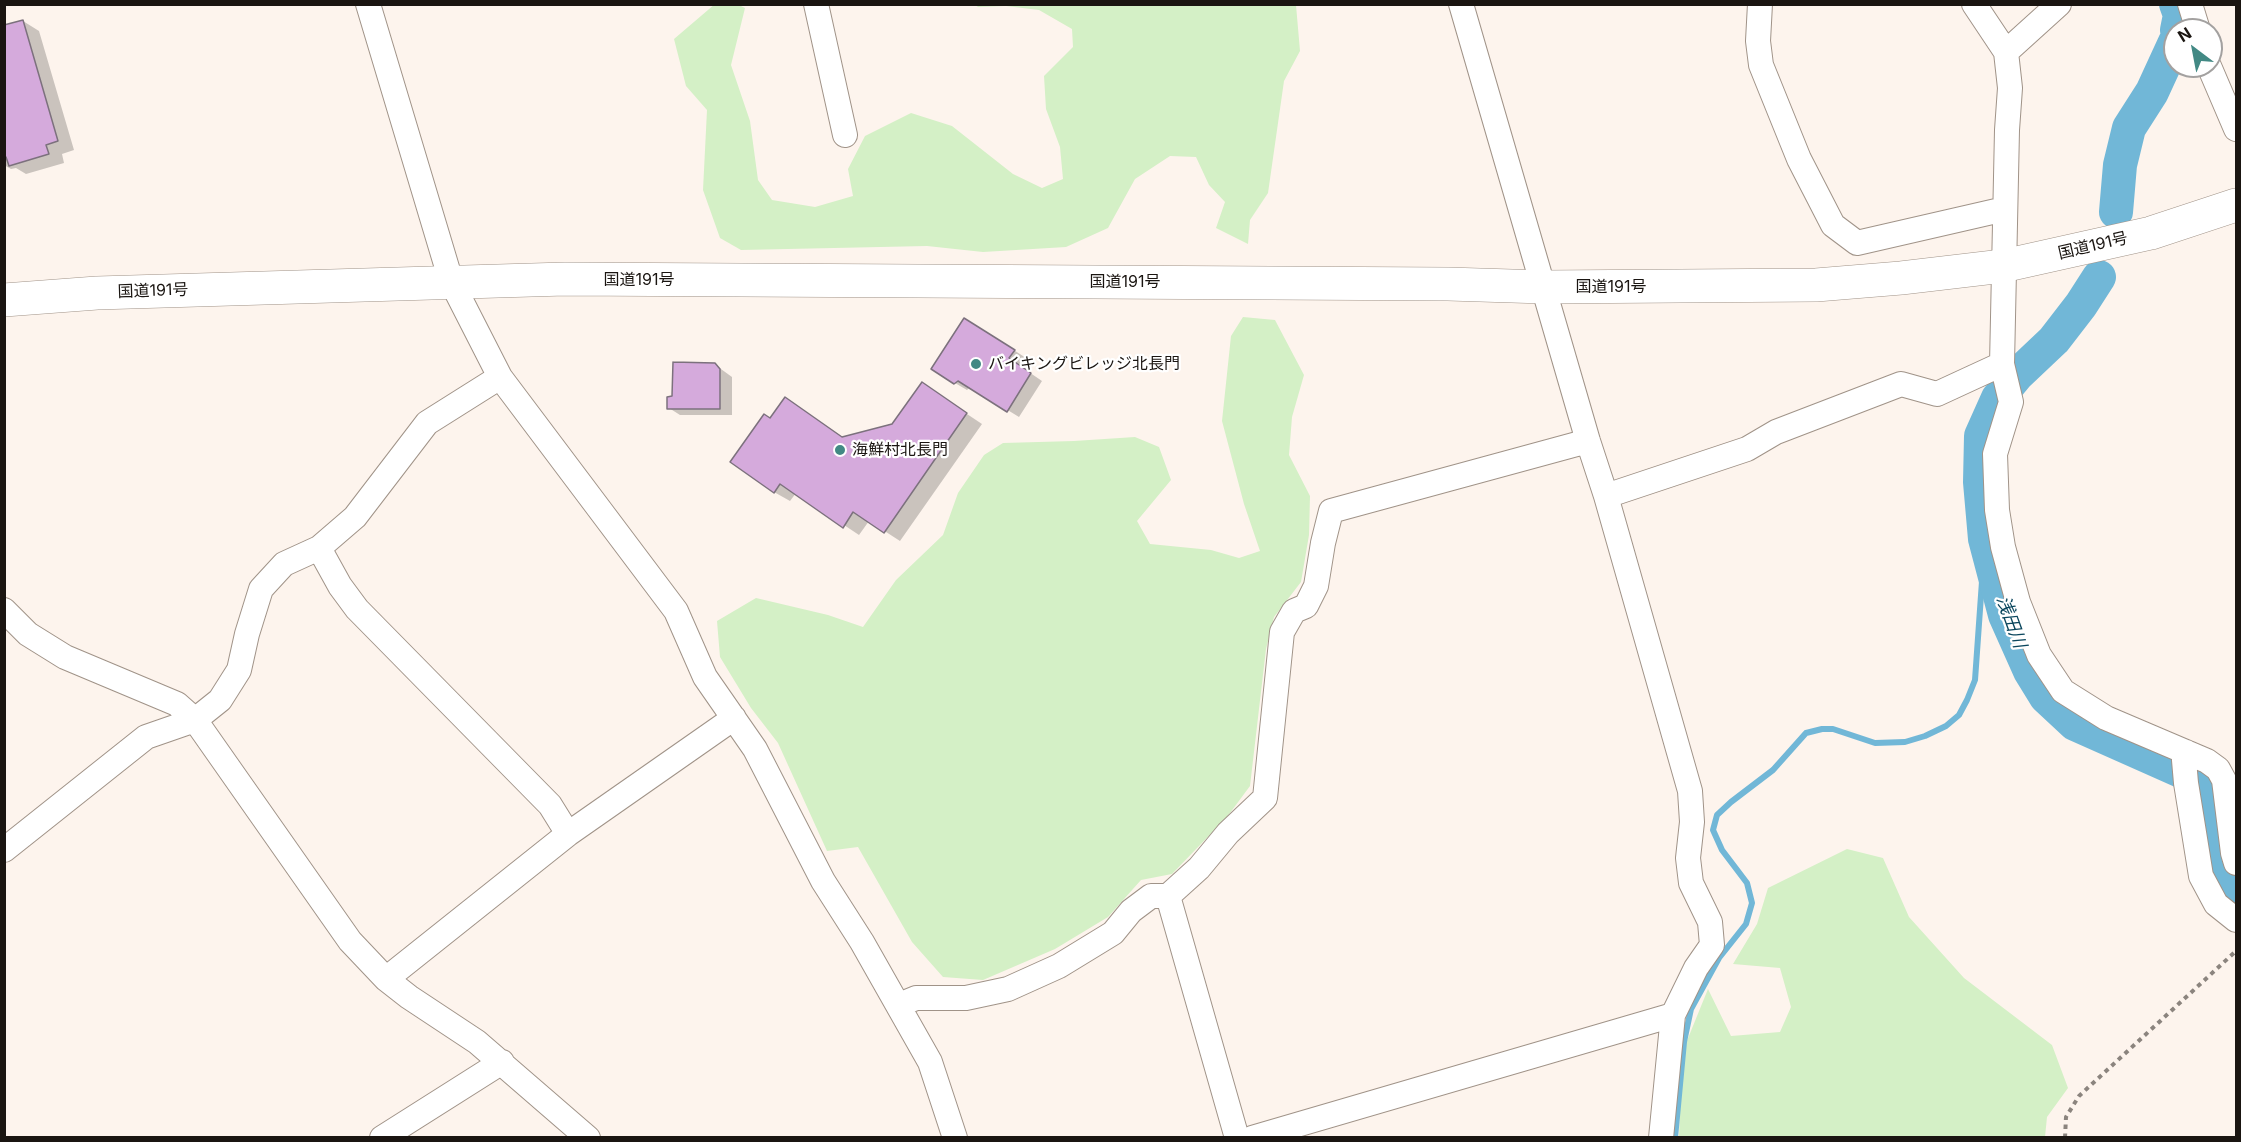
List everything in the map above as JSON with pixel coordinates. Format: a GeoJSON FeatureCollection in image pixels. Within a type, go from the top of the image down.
{"type":"FeatureCollection","features":[{"type":"Feature","properties":{"kind":"highway","name":"国道191号"},"geometry":{"type":"LineString","coordinates":[[4,300],[97,293],[451,281],[612,279],[1448,284],[1544,287],[1816,285],[2003,266],[2151,233],[2236,205]]}},
{"type":"Feature","properties":{"kind":"street"},"geometry":{"type":"LineString","coordinates":[[368,4],[451,281],[500,377],[676,611],[705,677],[760,758],[823,881],[862,942],[930,1062],[955,1137]]}},
{"type":"Feature","properties":{"kind":"street"},"geometry":{"type":"LineString","coordinates":[[816,4],[845,135]]}},
{"type":"Feature","properties":{"kind":"street"},"geometry":{"type":"LineString","coordinates":[[1461,4],[1588,441],[1606,495],[1690,791],[1692,822],[1688,858],[1691,883],[1710,922],[1712,945],[1696,968],[1673,1015],[1661,1137]]}},
{"type":"Feature","properties":{"kind":"street"},"geometry":{"type":"LineString","coordinates":[[1760,4],[1758,41],[1761,65],[1799,159],[1833,225],[1857,243],[2005,209]]}},
{"type":"Feature","properties":{"kind":"street"},"geometry":{"type":"LineString","coordinates":[[1974,4],[2006,52],[2010,88],[2003,266],[2005,376],[2010,402],[1995,454],[1997,510],[2003,547],[2018,602],[2039,655],[2063,691],[2186,765],[2207,761],[2218,769],[2224,780],[2236,863]]}},
{"type":"Feature","properties":{"kind":"street"},"geometry":{"type":"LineString","coordinates":[[2006,52],[2059,4]]}},
{"type":"Feature","properties":{"kind":"street"},"geometry":{"type":"LineString","coordinates":[[2214,78],[2236,129]]}},
{"type":"Feature","properties":{"kind":"street"},"geometry":{"type":"LineString","coordinates":[[1606,495],[1747,449],[1776,432],[1900,384],[1937,394],[2005,376]]}},
{"type":"Feature","properties":{"kind":"street"},"geometry":{"type":"LineString","coordinates":[[4,850],[146,737],[195,720],[220,700],[239,670],[261,589],[284,564],[319,548],[355,517],[427,423],[500,377]]}},
{"type":"Feature","properties":{"kind":"street"},"geometry":{"type":"LineString","coordinates":[[898,1005],[916,998],[966,999],[1008,989],[1059,966],[1113,933],[1131,911],[1151,896],[1168,896],[1199,868],[1228,833],[1265,798],[1282,632],[1294,611],[1306,606],[1316,586],[1331,511],[1588,441]]}},
{"type":"Feature","properties":{"kind":"street"},"geometry":{"type":"LineString","coordinates":[[319,548],[340,586],[357,609],[550,805],[568,834]]}},
{"type":"Feature","properties":{"kind":"street"},"geometry":{"type":"LineString","coordinates":[[4,610],[28,634],[65,657],[177,704],[195,720],[350,941],[386,979],[477,1042],[588,1137]]}},
{"type":"Feature","properties":{"kind":"street"},"geometry":{"type":"LineString","coordinates":[[386,979],[568,834],[734,718]]}},
{"type":"Feature","properties":{"kind":"street"},"geometry":{"type":"LineString","coordinates":[[2186,765],[2201,876],[2216,904],[2236,920]]}},
{"type":"Feature","properties":{"kind":"street"},"geometry":{"type":"LineString","coordinates":[[1168,896],[1237,1137]]}},
{"type":"Feature","properties":{"kind":"street"},"geometry":{"type":"LineString","coordinates":[[1252,1137],[1673,1015]]}},
{"type":"Feature","properties":{"kind":"street"},"geometry":{"type":"LineString","coordinates":[[381,1137],[502,1062]]}},
{"type":"Feature","properties":{"kind":"path"},"geometry":{"type":"LineString","coordinates":[[2065,1137],[2066,1117],[2079,1096],[2236,951]]}},
{"type":"Feature","properties":{"kind":"green space"},"geometry":{"type":"Polygon","coordinates":[[[715,4],[739,5],[745,8],[731,65],[750,121],[758,180],[772,200],[815,207],[853,196],[848,169],[865,136],[911,113],[952,126],[1013,174],[1042,188],[1063,179],[1060,147],[1046,109],[1044,76],[1073,47],[1072,29],[1039,10],[975,5],[1296,5],[1300,51],[1284,81],[1268,193],[1250,220],[1248,244],[1216,228],[1225,202],[1209,185],[1196,157],[1170,156],[1135,179],[1108,228],[1066,247],[983,252],[927,246],[741,250],[720,238],[703,190],[707,110],[686,86],[674,39],[715,4]]]}},
{"type":"Feature","properties":{"kind":"green space"},"geometry":{"type":"Polygon","coordinates":[[[1243,317],[1275,320],[1304,375],[1292,417],[1289,455],[1310,496],[1309,535],[1301,582],[1274,617],[1266,649],[1250,786],[1227,817],[1172,874],[1141,880],[1108,917],[1055,949],[983,980],[943,977],[912,942],[858,847],[827,851],[778,743],[751,708],[720,657],[717,621],[756,598],[828,615],[863,627],[896,580],[943,535],[958,493],[984,455],[1003,443],[1135,437],[1159,447],[1171,480],[1137,521],[1150,544],[1211,550],[1239,558],[1260,551],[1244,504],[1222,421],[1231,336],[1243,317]]]}},
{"type":"Feature","properties":{"kind":"green space"},"geometry":{"type":"Polygon","coordinates":[[[1847,849],[1883,858],[1909,917],[1964,978],[2052,1045],[2068,1088],[2047,1117],[2045,1137],[1679,1137],[1682,1053],[1708,989],[1731,1036],[1780,1032],[1791,1007],[1780,968],[1733,964],[1757,924],[1768,888],[1847,849]]]}},
{"type":"Feature","properties":{"kind":"building"},"geometry":{"type":"Polygon","coordinates":[[[23,20],[58,141],[46,145],[49,154],[9,166],[6,157],[4,158],[4,25],[23,20]]]}},
{"type":"Feature","properties":{"kind":"building","name":"バイキングビレッジ北長門"},"geometry":{"type":"Polygon","coordinates":[[[964,318],[1015,350],[1009,358],[1031,373],[1007,412],[958,381],[954,384],[931,369],[964,318]]]}},
{"type":"Feature","properties":{"kind":"building"},"geometry":{"type":"Polygon","coordinates":[[[673,362],[715,363],[720,369],[720,409],[667,409],[667,397],[672,396],[673,362]]]}},
{"type":"Feature","properties":{"kind":"building","name":"海鮮村北長門"},"geometry":{"type":"Polygon","coordinates":[[[922,382],[967,413],[884,533],[853,512],[843,528],[780,484],[774,493],[730,462],[764,414],[770,418],[785,397],[842,437],[892,424],[922,382]]]}},
{"type":"Feature","properties":{"kind":"waterway","name":"浅田川"},"geometry":{"type":"LineString","coordinates":[[2176,4],[2179,18]]}},
{"type":"Feature","properties":{"kind":"waterway","name":"浅田川"},"geometry":{"type":"LineString","coordinates":[[2116,212],[2120,165],[2129,128],[2152,92],[2163,68]]}},
{"type":"Feature","properties":{"kind":"waterway","name":"浅田川"},"geometry":{"type":"LineString","coordinates":[[2099,277],[2054,340],[2017,375],[1998,398],[1981,436],[1980,482],[1985,539],[2005,615],[2030,671],[2046,697],[2075,724],[2192,776],[2202,792],[2207,843],[2217,880],[2236,904]]}},
{"type":"Feature","properties":{"kind":"waterway"},"geometry":{"type":"LineString","coordinates":[[1675,1138],[1684,1042],[1691,1009],[1719,958],[1746,924],[1752,903],[1747,883],[1722,850],[1713,830],[1717,815],[1773,770],[1806,733],[1833,729],[1875,743],[1905,742],[1946,726],[1959,715],[1975,680],[1985,539]]}},
{"type":"Feature","properties":{"kind":"place","name":"バイキングビレッジ北長門"},"geometry":{"type":"Point","coordinates":[976,364]}},
{"type":"Feature","properties":{"kind":"place","name":"海鮮村北長門"},"geometry":{"type":"Point","coordinates":[840,450]}}]}
